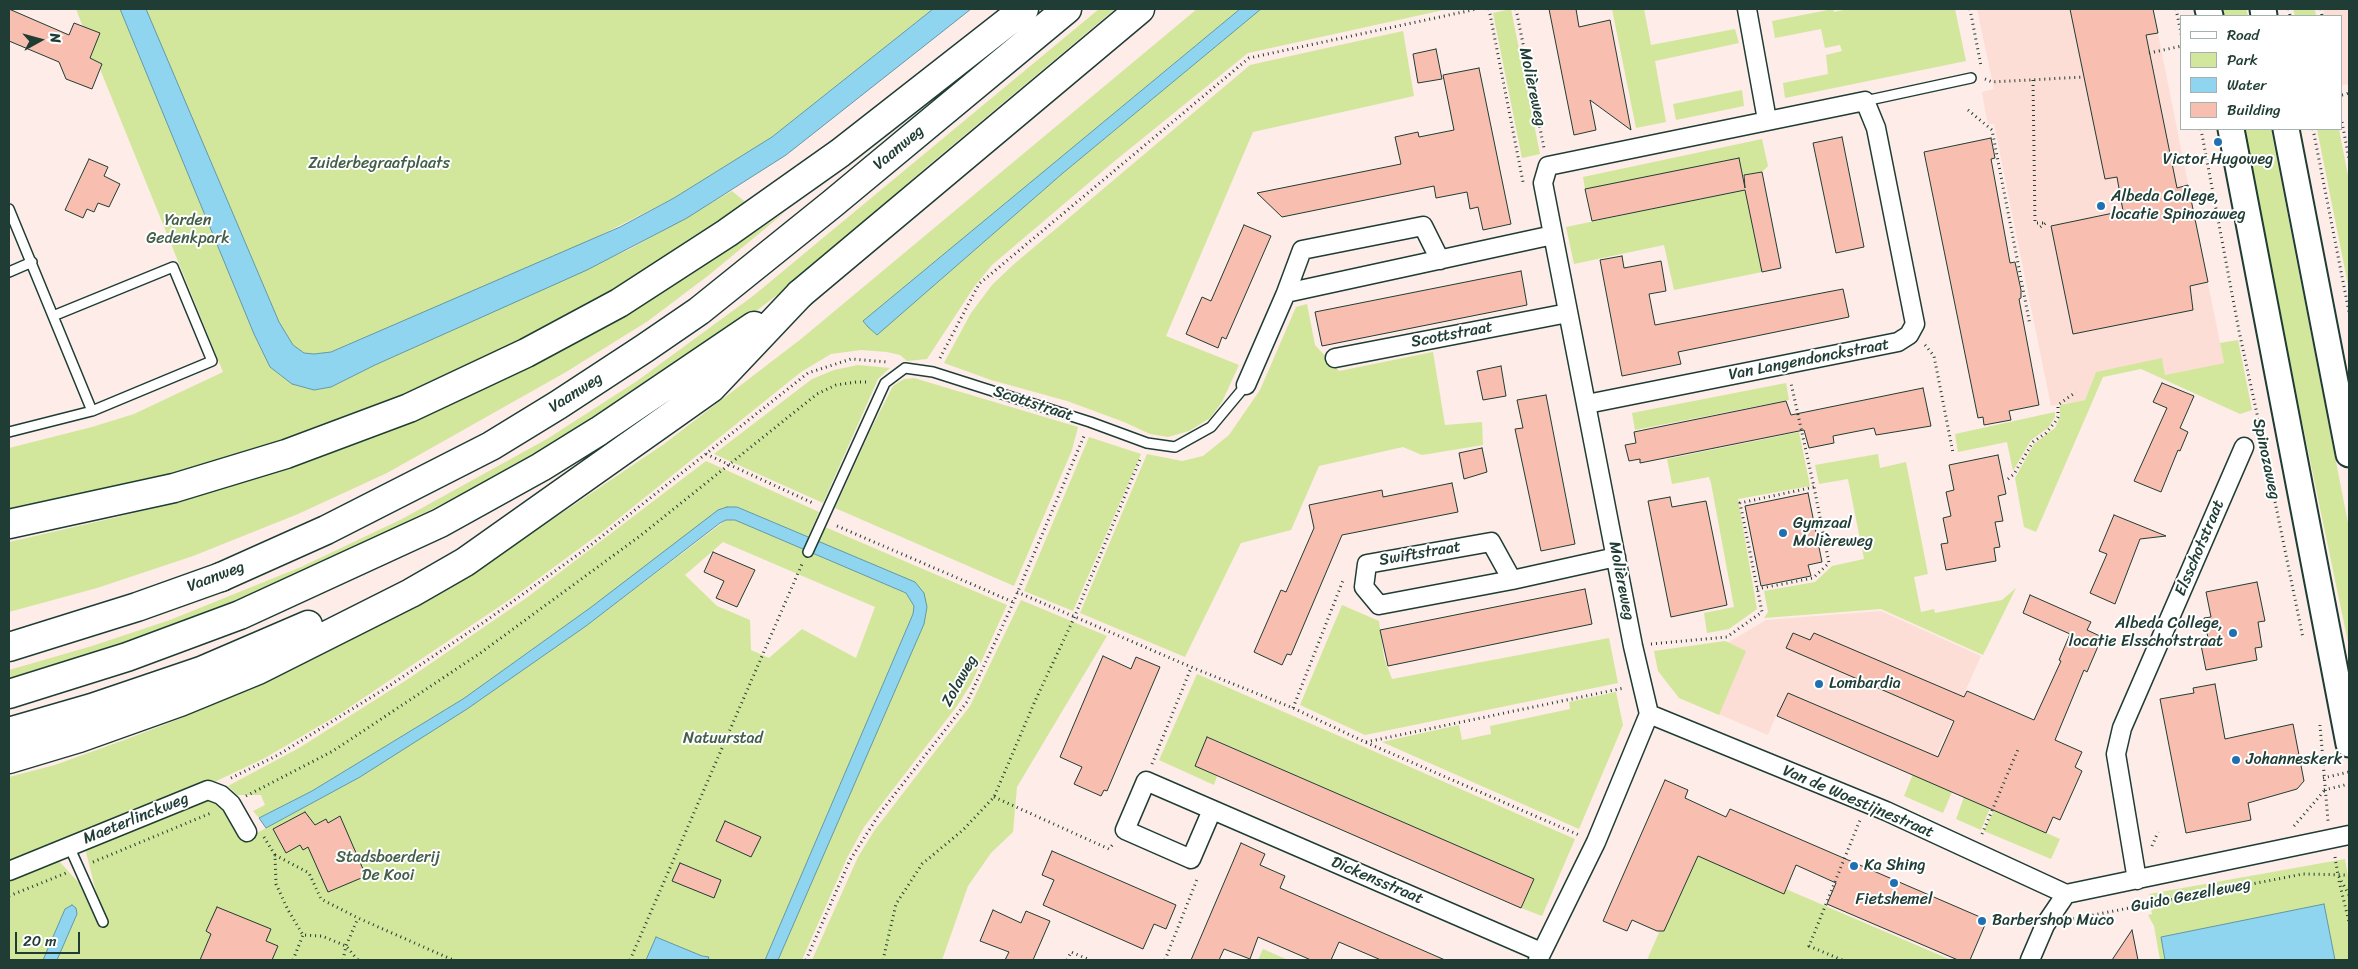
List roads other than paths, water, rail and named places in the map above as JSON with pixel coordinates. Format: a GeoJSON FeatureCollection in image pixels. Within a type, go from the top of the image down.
{"type":"FeatureCollection","features":[{"type":"Feature","properties":{"kind":"highway"},"geometry":{"type":"LineString","coordinates":[[9,524],[174,488],[286,454],[410,408],[526,353],[636,293],[728,234],[840,153],[1024,9]]}},
{"type":"Feature","properties":{"kind":"highway","name":"Vaanweg"},"geometry":{"type":"LineString","coordinates":[[9,646],[137,607],[221,577],[335,526],[491,446],[558,405],[698,311],[1067,9]]}},
{"type":"Feature","properties":{"kind":"highway"},"geometry":{"type":"LineString","coordinates":[[9,694],[127,657],[240,615],[440,523],[541,467],[599,431],[800,294],[1140,9]]}},
{"type":"Feature","properties":{"kind":"highway"},"geometry":{"type":"LineString","coordinates":[[9,759],[79,738],[180,702],[258,670],[411,593],[465,562],[711,388],[800,294]]}},
{"type":"Feature","properties":{"kind":"highway"},"geometry":{"type":"LineString","coordinates":[[9,732],[92,708],[201,671],[344,609],[457,550],[599,467]]}},
{"type":"Feature","properties":{"kind":"main road","name":"Spinozaweg"},"geometry":{"type":"LineString","coordinates":[[2231,130],[2349,744]]}},
{"type":"Feature","properties":{"kind":"main road"},"geometry":{"type":"LineString","coordinates":[[2286,130],[2349,454]]}},
{"type":"Feature","properties":{"kind":"street"},"geometry":{"type":"LineString","coordinates":[[1747,9],[1767,120],[1865,100]]}},
{"type":"Feature","properties":{"kind":"street","name":"Van Langendonckstraat"},"geometry":{"type":"LineString","coordinates":[[1587,404],[1898,342],[1909,336],[1914,324],[1876,128],[1865,100]]}},
{"type":"Feature","properties":{"kind":"street","name":"Molièreweg"},"geometry":{"type":"LineString","coordinates":[[1649,714],[1633,646],[1553,235],[1546,174],[1767,120]]}},
{"type":"Feature","properties":{"kind":"street","name":"Scottstraat"},"geometry":{"type":"LineString","coordinates":[[1246,385],[1286,293],[1302,250],[1423,226],[1440,260]]}},
{"type":"Feature","properties":{"kind":"street"},"geometry":{"type":"LineString","coordinates":[[1286,293],[1553,235]]}},
{"type":"Feature","properties":{"kind":"street","name":"Scottstraat"},"geometry":{"type":"LineString","coordinates":[[1335,358],[1568,313]]}},
{"type":"Feature","properties":{"kind":"street","name":"Elsschotstraat"},"geometry":{"type":"LineString","coordinates":[[2137,880],[2116,754],[2120,737],[2244,448]]}},
{"type":"Feature","properties":{"kind":"street","name":"Swiftstraat"},"geometry":{"type":"LineString","coordinates":[[1512,580],[1491,542],[1367,564],[1364,587],[1379,605],[1512,580],[1616,557]]}},
{"type":"Feature","properties":{"kind":"street"},"geometry":{"type":"LineString","coordinates":[[1540,956],[1596,842],[1649,714]]}},
{"type":"Feature","properties":{"kind":"street","name":"Van de Woestijnestraat"},"geometry":{"type":"LineString","coordinates":[[1649,714],[1867,804],[2066,894]]}},
{"type":"Feature","properties":{"kind":"street","name":"Dickensstraat"},"geometry":{"type":"LineString","coordinates":[[1212,810],[1191,859],[1124,830],[1146,781],[1212,810],[1540,956]]}},
{"type":"Feature","properties":{"kind":"street","name":"Maeterlinckweg"},"geometry":{"type":"LineString","coordinates":[[9,871],[208,790],[221,795],[231,804],[247,832]]}},
{"type":"Feature","properties":{"kind":"street","name":"Guido Gezelleweg"},"geometry":{"type":"LineString","coordinates":[[2066,894],[2349,835]]}},
{"type":"Feature","properties":{"kind":"street"},"geometry":{"type":"LineString","coordinates":[[2030,960],[2045,925],[2066,894]]}},
{"type":"Feature","properties":{"kind":"lane"},"geometry":{"type":"LineString","coordinates":[[1865,100],[1971,78]]}},
{"type":"Feature","properties":{"kind":"lane"},"geometry":{"type":"LineString","coordinates":[[9,209],[92,411]]}},
{"type":"Feature","properties":{"kind":"lane"},"geometry":{"type":"LineString","coordinates":[[9,272],[32,262]]}},
{"type":"Feature","properties":{"kind":"lane"},"geometry":{"type":"LineString","coordinates":[[9,432],[92,411],[212,361],[173,267],[53,316]]}},
{"type":"Feature","properties":{"kind":"lane","name":"Scottstraat"},"geometry":{"type":"LineString","coordinates":[[808,552],[885,383],[905,368],[933,372],[1090,422],[1147,443],[1175,447],[1211,428],[1246,385]]}},
{"type":"Feature","properties":{"kind":"lane"},"geometry":{"type":"LineString","coordinates":[[69,846],[103,922]]}},
{"type":"Feature","properties":{"kind":"water"},"geometry":{"type":"Polygon","coordinates":[[[120,9],[146,9],[279,322],[293,345],[304,353],[314,354],[331,352],[620,227],[674,198],[772,137],[933,9],[971,9],[786,155],[687,218],[587,270],[375,365],[331,387],[314,390],[292,384],[270,367],[254,334],[120,9]]]}},
{"type":"Feature","properties":{"kind":"water"},"geometry":{"type":"Polygon","coordinates":[[[1240,9],[1261,9],[1063,173],[877,335],[868,327],[863,321],[1240,9]]]}},
{"type":"Feature","properties":{"kind":"water"},"geometry":{"type":"Polygon","coordinates":[[[727,507],[737,507],[915,582],[924,593],[927,607],[924,624],[778,960],[765,960],[913,614],[914,606],[906,593],[735,520],[726,520],[720,523],[586,626],[467,709],[360,777],[266,828],[259,818],[312,791],[463,699],[590,608],[718,510],[727,507]]]}},
{"type":"Feature","properties":{"kind":"water"},"geometry":{"type":"Polygon","coordinates":[[[2324,904],[2335,960],[2165,960],[2161,937],[2324,904]]]}},
{"type":"Feature","properties":{"kind":"water"},"geometry":{"type":"Polygon","coordinates":[[[72,905],[76,908],[77,914],[57,960],[43,960],[65,909],[72,905]]]}},
{"type":"Feature","properties":{"kind":"water"},"geometry":{"type":"Polygon","coordinates":[[[656,937],[702,956],[709,957],[708,960],[646,960],[656,937]]]}},
{"type":"Feature","properties":{"kind":"place","name":"Victor Hugoweg"},"geometry":{"type":"Point","coordinates":[2218,142]}},
{"type":"Feature","properties":{"kind":"place","name":"Albeda College, locatie Spinozaweg"},"geometry":{"type":"Point","coordinates":[2101,206]}},
{"type":"Feature","properties":{"kind":"place","name":"Gymzaal Molièreweg"},"geometry":{"type":"Point","coordinates":[1783,533]}},
{"type":"Feature","properties":{"kind":"place","name":"Albeda College, locatie Elsschotstraat"},"geometry":{"type":"Point","coordinates":[2233,633]}},
{"type":"Feature","properties":{"kind":"place","name":"Lombardia"},"geometry":{"type":"Point","coordinates":[1819,684]}},
{"type":"Feature","properties":{"kind":"place","name":"Johanneskerk"},"geometry":{"type":"Point","coordinates":[2236,760]}},
{"type":"Feature","properties":{"kind":"place","name":"Ka Shing"},"geometry":{"type":"Point","coordinates":[1854,866]}},
{"type":"Feature","properties":{"kind":"place","name":"Fietshemel"},"geometry":{"type":"Point","coordinates":[1894,883]}},
{"type":"Feature","properties":{"kind":"place","name":"Barbershop Muco"},"geometry":{"type":"Point","coordinates":[1982,921]}},
{"type":"Feature","properties":{"kind":"park label","name":"Zuiderbegraafplaats"},"geometry":{"type":"Point","coordinates":[379,164]}},
{"type":"Feature","properties":{"kind":"park label","name":"Yarden Gedenkpark"},"geometry":{"type":"Point","coordinates":[188,230]}},
{"type":"Feature","properties":{"kind":"park label","name":"Natuurstad"},"geometry":{"type":"Point","coordinates":[723,739]}},
{"type":"Feature","properties":{"kind":"park label","name":"Stadsboerderij De Kooi"},"geometry":{"type":"Point","coordinates":[388,867]}}]}
